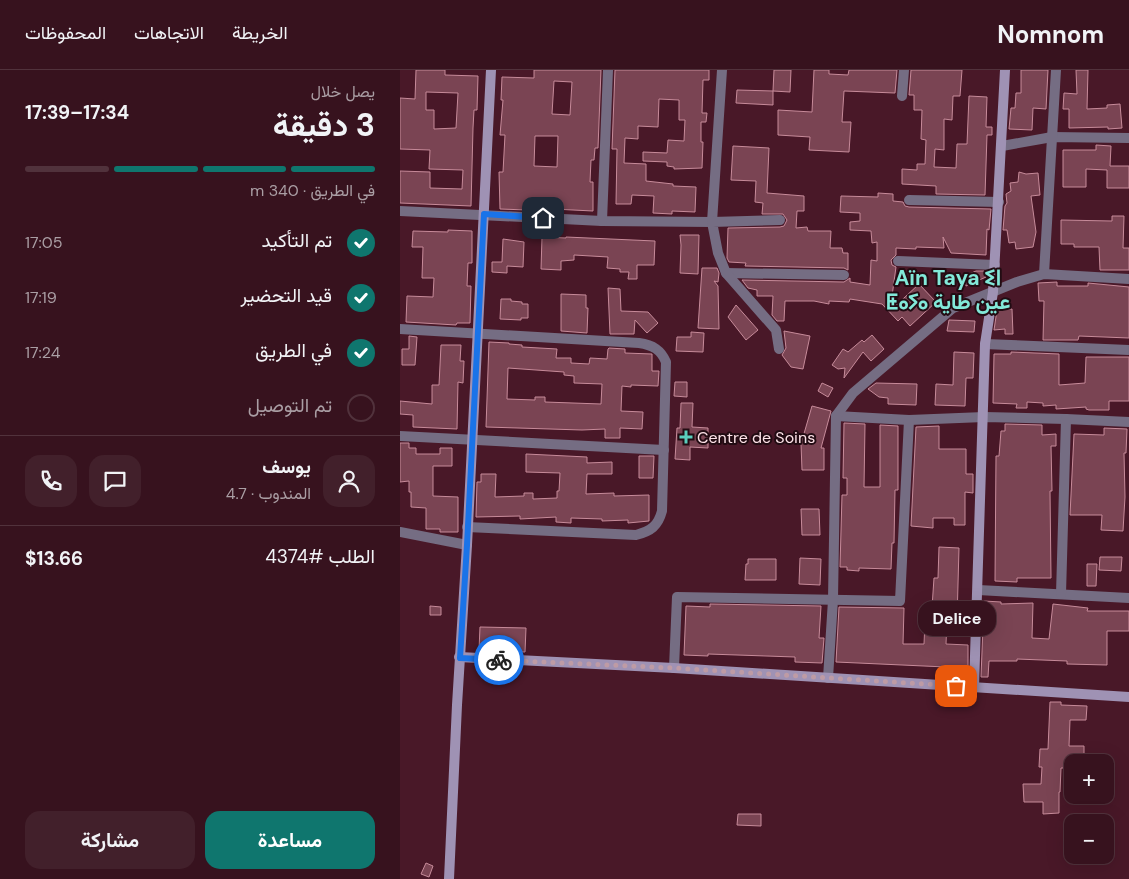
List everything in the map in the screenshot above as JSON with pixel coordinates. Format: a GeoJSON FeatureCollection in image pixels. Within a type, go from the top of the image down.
{"type":"FeatureCollection","features":[{"type":"Feature","properties":{"kind":"main road"},"geometry":{"type":"LineString","coordinates":[[449,879],[491,70]]}},
{"type":"Feature","properties":{"kind":"main road"},"geometry":{"type":"LineString","coordinates":[[974,687],[985,344],[995,265],[1005,70]]}},
{"type":"Feature","properties":{"kind":"main road"},"geometry":{"type":"LineString","coordinates":[[460,658],[674,668],[1129,697]]}},
{"type":"Feature","properties":{"kind":"street"},"geometry":{"type":"LineString","coordinates":[[602,221],[608,70]]}},
{"type":"Feature","properties":{"kind":"street"},"geometry":{"type":"LineString","coordinates":[[722,70],[712,222],[718,253],[726,274],[776,330],[780,349]]}},
{"type":"Feature","properties":{"kind":"street"},"geometry":{"type":"LineString","coordinates":[[902,96],[904,70]]}},
{"type":"Feature","properties":{"kind":"street"},"geometry":{"type":"LineString","coordinates":[[1044,274],[1056,70]]}},
{"type":"Feature","properties":{"kind":"street"},"geometry":{"type":"LineString","coordinates":[[1002,146],[1052,137],[1129,138]]}},
{"type":"Feature","properties":{"kind":"street"},"geometry":{"type":"LineString","coordinates":[[909,200],[999,202]]}},
{"type":"Feature","properties":{"kind":"street"},"geometry":{"type":"LineString","coordinates":[[400,211],[602,221],[712,222],[780,220]]}},
{"type":"Feature","properties":{"kind":"street"},"geometry":{"type":"LineString","coordinates":[[898,261],[995,265]]}},
{"type":"Feature","properties":{"kind":"street"},"geometry":{"type":"LineString","coordinates":[[726,274],[844,275]]}},
{"type":"Feature","properties":{"kind":"street"},"geometry":{"type":"LineString","coordinates":[[828,678],[833,600],[836,416],[853,393],[953,308],[1017,282],[1044,274],[1129,279]]}},
{"type":"Feature","properties":{"kind":"street"},"geometry":{"type":"LineString","coordinates":[[400,329],[640,343],[657,348],[663,354],[667,369],[662,511],[659,520],[651,530],[636,535],[467,527]]}},
{"type":"Feature","properties":{"kind":"street"},"geometry":{"type":"LineString","coordinates":[[985,344],[1129,350]]}},
{"type":"Feature","properties":{"kind":"street"},"geometry":{"type":"LineString","coordinates":[[836,416],[909,420],[984,417],[1129,422]]}},
{"type":"Feature","properties":{"kind":"street"},"geometry":{"type":"LineString","coordinates":[[1061,594],[1066,419]]}},
{"type":"Feature","properties":{"kind":"street"},"geometry":{"type":"LineString","coordinates":[[674,668],[677,597],[900,601],[909,420]]}},
{"type":"Feature","properties":{"kind":"street"},"geometry":{"type":"LineString","coordinates":[[400,436],[664,450]]}},
{"type":"Feature","properties":{"kind":"street"},"geometry":{"type":"LineString","coordinates":[[400,532],[467,545]]}},
{"type":"Feature","properties":{"kind":"street"},"geometry":{"type":"LineString","coordinates":[[978,590],[1129,598]]}},
{"type":"Feature","properties":{"kind":"building"},"geometry":{"type":"Polygon","coordinates":[[[416,70],[445,70],[445,75],[478,76],[477,110],[474,110],[473,128],[471,206],[400,203],[400,171],[430,172],[430,188],[462,189],[463,170],[429,169],[430,150],[400,149],[400,98],[415,99],[416,70]],[[426,92],[426,110],[434,110],[434,129],[456,128],[458,93],[426,92]]]}},
{"type":"Feature","properties":{"kind":"building"},"geometry":{"type":"Polygon","coordinates":[[[534,70],[601,70],[598,148],[595,148],[594,160],[591,160],[590,182],[593,182],[593,211],[500,209],[499,172],[503,172],[505,135],[500,135],[503,100],[501,100],[502,77],[534,78],[534,70]],[[554,81],[552,114],[570,115],[572,82],[554,81]],[[535,136],[534,166],[557,167],[558,136],[535,136]]]}},
{"type":"Feature","properties":{"kind":"building"},"geometry":{"type":"Polygon","coordinates":[[[615,70],[709,70],[709,80],[703,80],[702,113],[707,113],[706,122],[701,122],[701,142],[703,142],[702,168],[674,169],[674,167],[667,166],[667,162],[643,161],[643,152],[667,153],[668,140],[684,141],[685,120],[679,120],[679,100],[659,99],[658,127],[638,126],[638,139],[625,138],[624,163],[646,164],[646,181],[673,184],[673,186],[696,187],[695,212],[672,211],[672,214],[653,213],[654,196],[632,195],[631,204],[616,204],[617,149],[612,149],[615,70]]]}},
{"type":"Feature","properties":{"kind":"building"},"geometry":{"type":"Polygon","coordinates":[[[774,70],[791,70],[790,92],[773,91],[774,70]]]}},
{"type":"Feature","properties":{"kind":"building"},"geometry":{"type":"Polygon","coordinates":[[[814,70],[829,70],[829,74],[848,75],[849,70],[897,70],[895,93],[844,91],[842,122],[851,122],[849,152],[809,150],[810,137],[778,135],[778,110],[812,112],[814,70]]]}},
{"type":"Feature","properties":{"kind":"building"},"geometry":{"type":"Polygon","coordinates":[[[911,70],[962,70],[960,96],[953,96],[952,120],[944,119],[944,150],[935,149],[934,167],[956,168],[957,144],[967,144],[969,96],[987,97],[986,127],[992,127],[992,135],[987,135],[985,195],[936,194],[936,186],[902,184],[902,169],[917,170],[917,164],[925,164],[926,140],[921,139],[922,110],[914,110],[914,95],[909,95],[911,70]]]}},
{"type":"Feature","properties":{"kind":"building"},"geometry":{"type":"Polygon","coordinates":[[[1021,70],[1048,70],[1046,109],[1033,108],[1032,130],[1009,129],[1011,108],[1015,108],[1016,93],[1021,93],[1021,70]]]}},
{"type":"Feature","properties":{"kind":"building"},"geometry":{"type":"Polygon","coordinates":[[[1076,70],[1088,70],[1087,109],[1107,108],[1107,105],[1120,104],[1122,128],[1069,128],[1069,109],[1063,109],[1064,93],[1077,94],[1076,70]]]}},
{"type":"Feature","properties":{"kind":"building"},"geometry":{"type":"Polygon","coordinates":[[[737,90],[773,91],[773,105],[736,103],[737,90]]]}},
{"type":"Feature","properties":{"kind":"building"},"geometry":{"type":"Polygon","coordinates":[[[1096,145],[1111,146],[1110,166],[1129,166],[1129,188],[1107,188],[1107,170],[1086,169],[1086,187],[1063,187],[1063,150],[1096,150],[1096,145]]]}},
{"type":"Feature","properties":{"kind":"building"},"geometry":{"type":"Polygon","coordinates":[[[733,146],[769,148],[767,193],[804,196],[804,211],[797,211],[796,228],[807,227],[808,231],[831,231],[830,248],[842,248],[843,253],[848,253],[848,270],[844,268],[745,266],[746,263],[729,262],[727,258],[728,228],[780,227],[784,226],[787,220],[783,214],[762,214],[763,203],[755,202],[756,181],[731,180],[733,146]]]}},
{"type":"Feature","properties":{"kind":"building"},"geometry":{"type":"Polygon","coordinates":[[[1019,172],[1026,174],[1038,173],[1040,195],[1031,196],[1036,232],[1033,247],[1016,249],[1015,242],[1009,243],[1007,230],[1003,230],[1005,206],[1007,203],[1006,194],[1011,191],[1010,183],[1018,182],[1019,172]]]}},
{"type":"Feature","properties":{"kind":"building"},"geometry":{"type":"Polygon","coordinates":[[[878,193],[893,194],[893,201],[903,202],[905,206],[909,207],[991,209],[989,230],[987,229],[986,255],[951,253],[943,237],[944,248],[896,248],[896,255],[891,260],[892,265],[896,267],[890,311],[919,284],[936,302],[910,326],[902,317],[898,321],[882,304],[850,299],[849,302],[829,301],[829,304],[814,301],[785,301],[784,321],[777,321],[772,315],[773,296],[757,296],[757,290],[748,288],[742,280],[844,282],[850,278],[850,282],[870,285],[871,260],[877,261],[877,242],[872,243],[871,231],[850,230],[850,222],[860,221],[860,213],[840,212],[841,196],[878,197],[878,193]]]}},
{"type":"Feature","properties":{"kind":"building"},"geometry":{"type":"Polygon","coordinates":[[[1112,216],[1124,216],[1123,248],[1129,248],[1129,270],[1100,270],[1099,247],[1074,247],[1074,244],[1061,244],[1061,220],[1112,221],[1112,216]]]}},
{"type":"Feature","properties":{"kind":"building"},"geometry":{"type":"Polygon","coordinates":[[[448,230],[472,231],[472,263],[468,263],[467,286],[471,286],[470,323],[457,323],[456,325],[406,322],[407,296],[433,297],[434,278],[422,278],[423,247],[412,247],[413,231],[448,232],[448,230]]]}},
{"type":"Feature","properties":{"kind":"building"},"geometry":{"type":"Polygon","coordinates":[[[680,235],[699,235],[698,274],[680,273],[680,235]]]}},
{"type":"Feature","properties":{"kind":"building"},"geometry":{"type":"Polygon","coordinates":[[[542,237],[655,241],[654,265],[637,265],[637,279],[628,279],[629,272],[620,272],[620,269],[607,268],[608,257],[574,255],[574,260],[561,261],[561,270],[541,269],[542,237]]]}},
{"type":"Feature","properties":{"kind":"building"},"geometry":{"type":"Polygon","coordinates":[[[503,239],[524,242],[523,267],[507,266],[507,273],[492,272],[492,262],[502,262],[503,239]]]}},
{"type":"Feature","properties":{"kind":"building"},"geometry":{"type":"Polygon","coordinates":[[[702,268],[717,268],[719,273],[718,282],[714,281],[718,286],[719,329],[698,328],[702,268]]]}},
{"type":"Feature","properties":{"kind":"building"},"geometry":{"type":"Polygon","coordinates":[[[976,271],[984,271],[986,277],[966,286],[962,277],[976,271]]]}},
{"type":"Feature","properties":{"kind":"building"},"geometry":{"type":"Polygon","coordinates":[[[1057,282],[1057,286],[1088,286],[1088,283],[1129,287],[1129,338],[1079,336],[1078,340],[1043,340],[1044,301],[1039,301],[1038,283],[1057,282]]]}},
{"type":"Feature","properties":{"kind":"building"},"geometry":{"type":"Polygon","coordinates":[[[608,288],[620,289],[621,311],[648,312],[658,323],[647,333],[635,320],[634,334],[610,334],[608,288]]]}},
{"type":"Feature","properties":{"kind":"building"},"geometry":{"type":"Polygon","coordinates":[[[561,294],[586,295],[586,308],[588,308],[587,333],[561,331],[561,294]]]}},
{"type":"Feature","properties":{"kind":"building"},"geometry":{"type":"Polygon","coordinates":[[[501,299],[511,299],[511,301],[528,304],[528,318],[521,318],[521,320],[500,319],[501,299]]]}},
{"type":"Feature","properties":{"kind":"building"},"geometry":{"type":"Polygon","coordinates":[[[736,305],[758,330],[746,340],[728,317],[736,305]]]}},
{"type":"Feature","properties":{"kind":"building"},"geometry":{"type":"Polygon","coordinates":[[[1012,309],[1013,334],[1005,334],[1005,329],[994,330],[997,310],[1012,309]]]}},
{"type":"Feature","properties":{"kind":"building"},"geometry":{"type":"Polygon","coordinates":[[[949,320],[975,321],[974,332],[947,331],[949,320]]]}},
{"type":"Feature","properties":{"kind":"building"},"geometry":{"type":"Polygon","coordinates":[[[784,331],[810,336],[803,369],[791,367],[782,355],[786,348],[784,331]]]}},
{"type":"Feature","properties":{"kind":"building"},"geometry":{"type":"Polygon","coordinates":[[[691,332],[704,333],[703,352],[676,351],[677,337],[691,337],[691,332]]]}},
{"type":"Feature","properties":{"kind":"building"},"geometry":{"type":"Polygon","coordinates":[[[872,335],[884,349],[871,361],[863,352],[844,378],[845,368],[838,369],[832,365],[843,349],[848,352],[862,340],[864,342],[872,335]]]}},
{"type":"Feature","properties":{"kind":"building"},"geometry":{"type":"Polygon","coordinates":[[[409,336],[417,337],[415,365],[402,365],[402,349],[409,349],[409,336]]]}},
{"type":"Feature","properties":{"kind":"building"},"geometry":{"type":"Polygon","coordinates":[[[489,342],[509,343],[522,345],[522,347],[557,349],[556,358],[571,358],[571,363],[589,364],[590,358],[607,359],[609,348],[625,349],[625,353],[652,354],[652,371],[659,371],[658,386],[622,386],[621,411],[643,412],[642,429],[620,428],[620,438],[605,438],[605,429],[486,427],[489,342]],[[508,368],[507,399],[535,400],[535,397],[545,397],[545,402],[601,404],[602,384],[574,383],[574,376],[564,375],[564,372],[508,368]]]}},
{"type":"Feature","properties":{"kind":"building"},"geometry":{"type":"Polygon","coordinates":[[[441,345],[461,345],[460,361],[464,361],[463,383],[458,382],[457,429],[413,427],[413,415],[400,414],[400,401],[432,404],[432,385],[439,385],[441,345]]]}},
{"type":"Feature","properties":{"kind":"building"},"geometry":{"type":"Polygon","coordinates":[[[954,352],[974,353],[973,378],[966,378],[965,406],[935,405],[936,384],[953,385],[954,352]]]}},
{"type":"Feature","properties":{"kind":"building"},"geometry":{"type":"Polygon","coordinates":[[[1011,352],[1059,354],[1059,385],[1085,383],[1086,357],[1129,357],[1129,401],[1109,401],[1109,410],[1089,410],[1086,407],[1056,409],[1056,405],[1043,406],[1043,403],[1027,402],[1027,408],[1016,408],[1017,404],[993,403],[994,354],[1011,354],[1011,352]]]}},
{"type":"Feature","properties":{"kind":"building"},"geometry":{"type":"Polygon","coordinates":[[[675,382],[687,382],[687,397],[674,396],[675,382]]]}},
{"type":"Feature","properties":{"kind":"building"},"geometry":{"type":"Polygon","coordinates":[[[822,383],[833,388],[828,397],[818,391],[822,383]]]}},
{"type":"Feature","properties":{"kind":"building"},"geometry":{"type":"Polygon","coordinates":[[[876,383],[917,384],[916,405],[888,404],[888,398],[879,397],[868,389],[876,383]]]}},
{"type":"Feature","properties":{"kind":"building"},"geometry":{"type":"Polygon","coordinates":[[[681,403],[693,403],[692,427],[708,428],[708,448],[690,447],[690,460],[675,459],[677,428],[680,428],[681,403]]]}},
{"type":"Feature","properties":{"kind":"building"},"geometry":{"type":"Polygon","coordinates":[[[812,406],[831,411],[821,448],[824,448],[824,470],[802,470],[801,444],[812,406]]]}},
{"type":"Feature","properties":{"kind":"building"},"geometry":{"type":"Polygon","coordinates":[[[844,423],[865,424],[864,487],[880,487],[880,425],[898,426],[898,490],[895,490],[894,543],[892,543],[891,569],[859,568],[859,571],[840,567],[842,495],[847,495],[847,478],[843,478],[844,423]]]}},
{"type":"Feature","properties":{"kind":"building"},"geometry":{"type":"Polygon","coordinates":[[[1005,424],[1042,425],[1042,435],[1056,434],[1056,446],[1051,446],[1051,578],[1017,578],[1017,582],[995,581],[996,456],[999,456],[1001,431],[1005,431],[1005,424]]]}},
{"type":"Feature","properties":{"kind":"building"},"geometry":{"type":"Polygon","coordinates":[[[939,426],[939,449],[966,449],[966,474],[973,474],[973,493],[965,492],[965,525],[954,525],[954,518],[933,518],[933,528],[911,526],[916,427],[939,426]]]}},
{"type":"Feature","properties":{"kind":"building"},"geometry":{"type":"Polygon","coordinates":[[[1104,428],[1127,429],[1126,453],[1124,453],[1125,497],[1123,531],[1101,530],[1102,515],[1070,515],[1074,434],[1104,435],[1104,428]]]}},
{"type":"Feature","properties":{"kind":"building"},"geometry":{"type":"Polygon","coordinates":[[[400,443],[409,443],[409,448],[416,448],[416,454],[440,454],[440,448],[452,448],[452,466],[433,466],[433,496],[458,497],[458,532],[440,532],[440,529],[426,529],[426,508],[411,507],[409,481],[400,482],[400,443]]]}},
{"type":"Feature","properties":{"kind":"building"},"geometry":{"type":"Polygon","coordinates":[[[526,454],[587,457],[587,463],[612,462],[612,474],[587,474],[586,494],[614,493],[614,496],[649,495],[649,521],[628,523],[628,520],[602,521],[602,519],[571,518],[571,523],[556,522],[556,517],[520,519],[520,516],[476,517],[477,482],[481,482],[481,474],[496,474],[495,497],[524,496],[524,493],[533,493],[533,499],[557,498],[560,473],[526,472],[526,454]]]}},
{"type":"Feature","properties":{"kind":"building"},"geometry":{"type":"Polygon","coordinates":[[[639,456],[654,456],[653,478],[639,478],[639,456]]]}},
{"type":"Feature","properties":{"kind":"building"},"geometry":{"type":"Polygon","coordinates":[[[801,509],[819,509],[820,535],[802,535],[801,509]]]}},
{"type":"Feature","properties":{"kind":"building"},"geometry":{"type":"Polygon","coordinates":[[[939,547],[959,548],[957,620],[947,620],[946,644],[968,645],[968,672],[946,671],[946,667],[836,662],[839,607],[904,608],[903,644],[924,644],[925,622],[931,622],[934,578],[938,578],[939,547]]]}},
{"type":"Feature","properties":{"kind":"building"},"geometry":{"type":"Polygon","coordinates":[[[1100,557],[1122,557],[1121,571],[1099,570],[1100,557]]]}},
{"type":"Feature","properties":{"kind":"building"},"geometry":{"type":"Polygon","coordinates":[[[800,558],[821,559],[820,585],[799,584],[800,558]]]}},
{"type":"Feature","properties":{"kind":"building"},"geometry":{"type":"Polygon","coordinates":[[[748,559],[776,559],[776,580],[745,580],[748,559]]]}},
{"type":"Feature","properties":{"kind":"building"},"geometry":{"type":"Polygon","coordinates":[[[1087,564],[1097,564],[1096,586],[1087,586],[1087,564]]]}},
{"type":"Feature","properties":{"kind":"building"},"geometry":{"type":"Polygon","coordinates":[[[984,601],[1001,602],[1001,604],[1033,603],[1032,638],[1049,639],[1053,604],[1088,608],[1087,611],[1129,611],[1129,631],[1107,631],[1107,665],[1067,664],[1067,661],[1017,659],[1017,661],[989,661],[988,677],[981,677],[984,601]]]}},
{"type":"Feature","properties":{"kind":"building"},"geometry":{"type":"Polygon","coordinates":[[[710,604],[821,606],[819,638],[824,638],[822,663],[795,662],[795,657],[684,655],[686,606],[710,607],[710,604]]]}},
{"type":"Feature","properties":{"kind":"building"},"geometry":{"type":"Polygon","coordinates":[[[430,606],[441,607],[441,615],[430,615],[430,606]]]}},
{"type":"Feature","properties":{"kind":"building"},"geometry":{"type":"Polygon","coordinates":[[[480,627],[526,628],[525,652],[479,650],[480,627]]]}},
{"type":"Feature","properties":{"kind":"building"},"geometry":{"type":"Polygon","coordinates":[[[1050,702],[1061,702],[1061,705],[1087,706],[1086,720],[1070,720],[1069,746],[1084,746],[1084,754],[1064,754],[1064,768],[1061,768],[1059,813],[1043,814],[1043,802],[1024,802],[1023,784],[1041,784],[1042,767],[1039,767],[1040,749],[1048,749],[1050,702]]]}},
{"type":"Feature","properties":{"kind":"building"},"geometry":{"type":"Polygon","coordinates":[[[738,814],[761,814],[761,826],[737,825],[738,814]]]}},
{"type":"Feature","properties":{"kind":"building"},"geometry":{"type":"Polygon","coordinates":[[[426,863],[433,866],[429,877],[421,874],[426,863]]]}},
{"type":"Feature","properties":{"kind":"way so far"},"geometry":{"type":"LineString","coordinates":[[499,660],[674,668],[956,686]]}},
{"type":"Feature","properties":{"kind":"place","name":"Centre de Soins"},"geometry":{"type":"Point","coordinates":[686,437]}},
{"type":"Feature","properties":{"kind":"place","name":"Delice"},"geometry":{"type":"Point","coordinates":[956,686]}},
{"type":"Feature","properties":{"kind":"district","name":"Aïn Taya ⵉⵏ ⵟⴰⵢⴰ عين طاية"},"geometry":{"type":"Point","coordinates":[948,290]}},
{"type":"Feature","properties":{"kind":"route"},"geometry":{"type":"LineString","coordinates":[[499,660],[460,658],[484,214],[543,218]]}}]}
